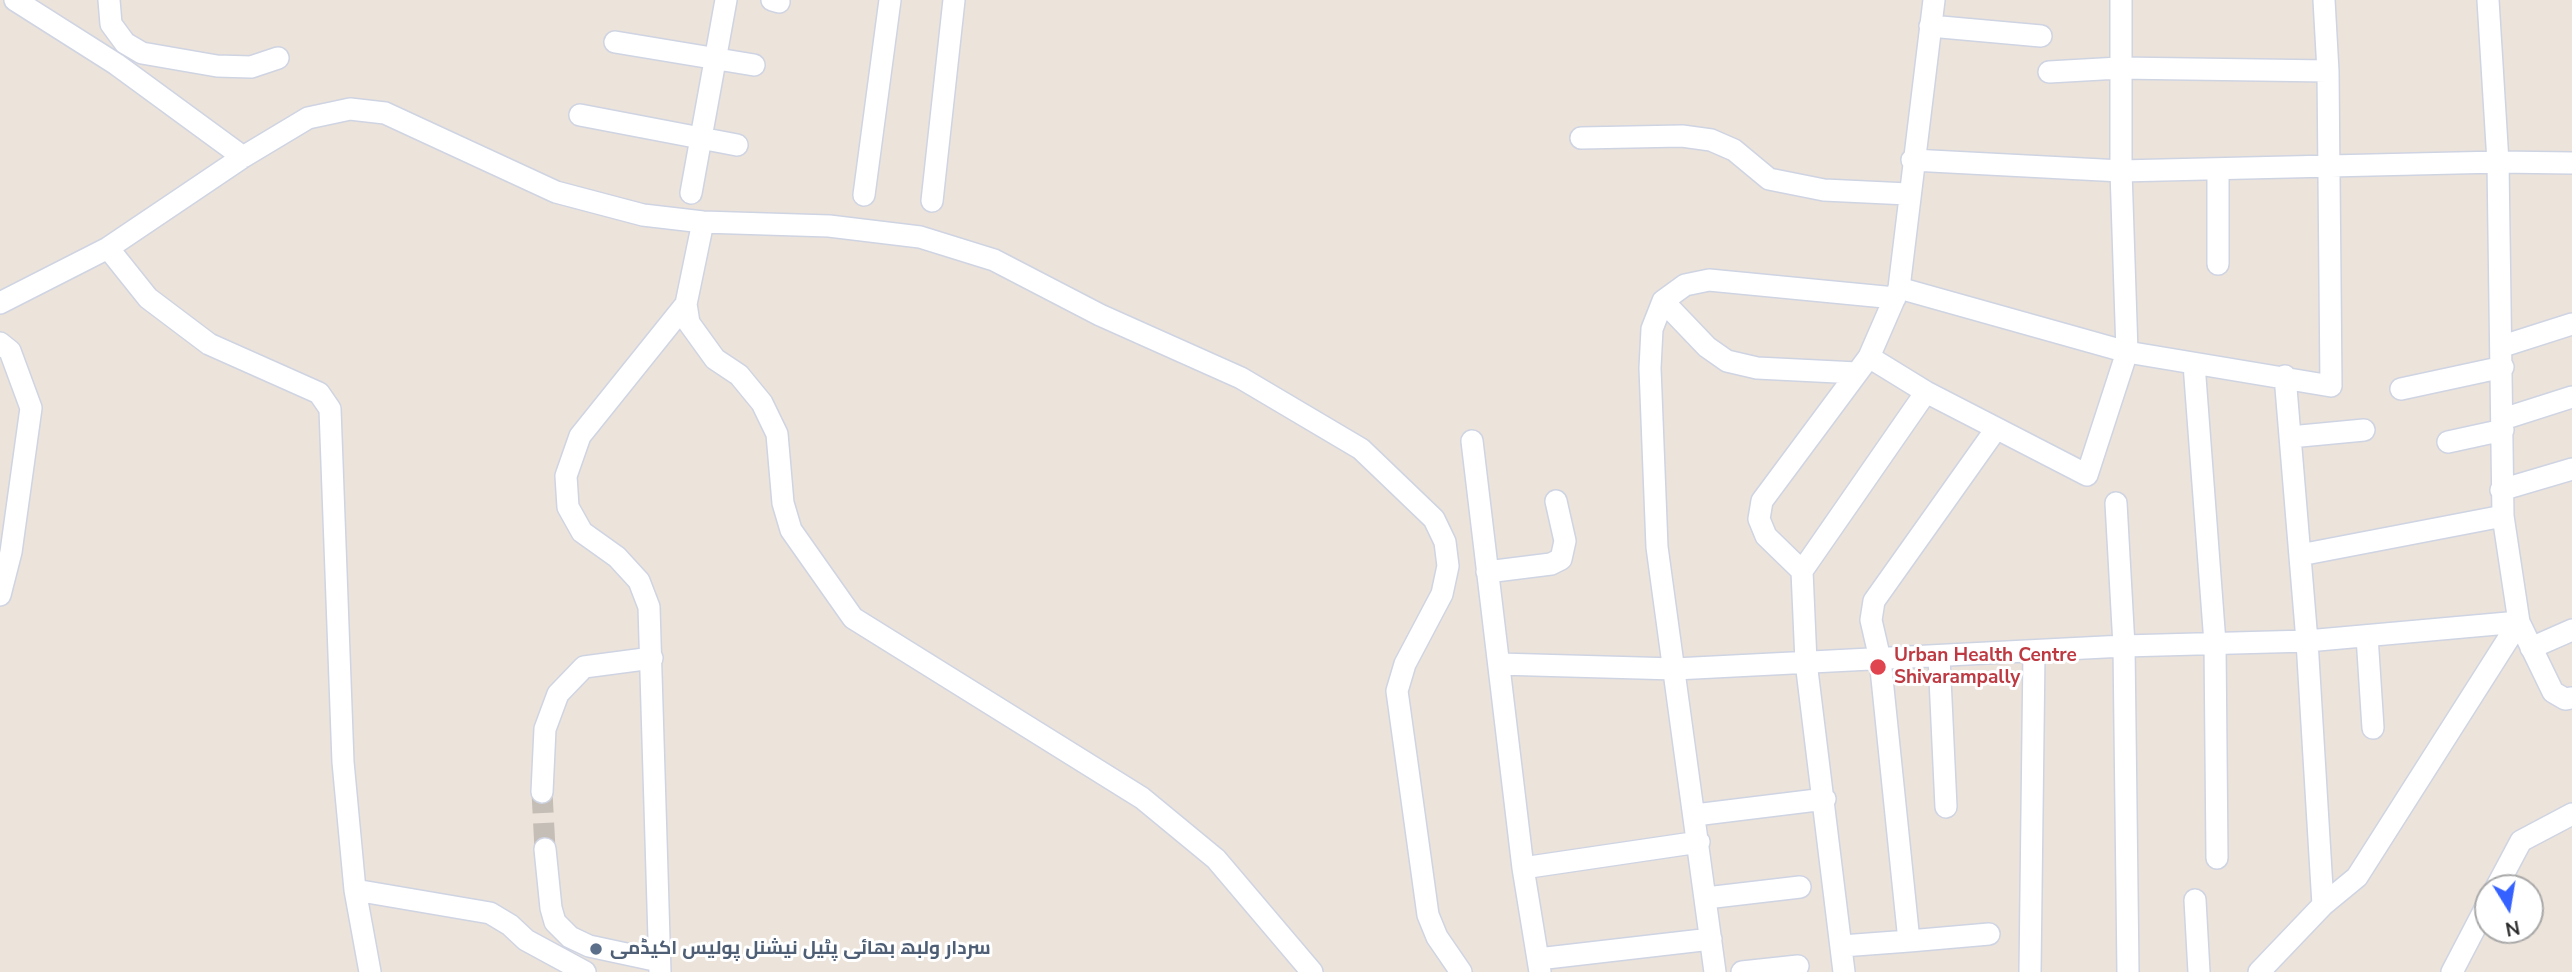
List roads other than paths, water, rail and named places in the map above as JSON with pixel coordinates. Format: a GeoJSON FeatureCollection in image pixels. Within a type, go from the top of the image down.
{"type":"FeatureCollection","features":[{"type":"Feature","properties":{"kind":"street"},"geometry":{"type":"LineString","coordinates":[[15,0],[116,64],[243,157]]}},
{"type":"Feature","properties":{"kind":"street"},"geometry":{"type":"LineString","coordinates":[[109,0],[110,24],[125,43],[142,53],[251,67],[278,58]]}},
{"type":"Feature","properties":{"kind":"street"},"geometry":{"type":"LineString","coordinates":[[691,193],[726,0]]}},
{"type":"Feature","properties":{"kind":"street"},"geometry":{"type":"LineString","coordinates":[[864,195],[890,0]]}},
{"type":"Feature","properties":{"kind":"street"},"geometry":{"type":"LineString","coordinates":[[932,201],[954,0]]}},
{"type":"Feature","properties":{"kind":"street"},"geometry":{"type":"LineString","coordinates":[[1802,571],[1766,536],[1759,519],[1762,501],[1863,365],[1897,293],[1934,0]]}},
{"type":"Feature","properties":{"kind":"street"},"geometry":{"type":"LineString","coordinates":[[1663,301],[1707,347],[1727,361],[1757,368],[1863,365],[1926,392],[2087,474],[2127,352],[2119,68],[2121,0]]}},
{"type":"Feature","properties":{"kind":"street"},"geometry":{"type":"LineString","coordinates":[[1715,972],[1657,547],[1650,368],[1652,329],[1663,301],[1685,285],[1709,280],[1897,293],[2127,352],[2285,376],[2331,386],[2328,71],[2324,0]]}},
{"type":"Feature","properties":{"kind":"street"},"geometry":{"type":"LineString","coordinates":[[2488,0],[2498,162],[2503,516],[2519,622],[2553,692],[2565,699],[2572,698]]}},
{"type":"Feature","properties":{"kind":"street"},"geometry":{"type":"LineString","coordinates":[[1930,26],[2041,36]]}},
{"type":"Feature","properties":{"kind":"street"},"geometry":{"type":"LineString","coordinates":[[615,42],[754,65]]}},
{"type":"Feature","properties":{"kind":"street"},"geometry":{"type":"LineString","coordinates":[[2049,72],[2119,68],[2328,71]]}},
{"type":"Feature","properties":{"kind":"street"},"geometry":{"type":"LineString","coordinates":[[0,303],[108,248],[243,157],[308,118],[350,110],[385,113],[556,192],[643,215],[703,222],[829,226],[920,237],[993,260],[1100,314],[1241,378],[1361,449],[1434,519],[1445,542],[1448,566],[1442,594],[1405,664],[1397,691],[1428,915],[1437,937],[1461,972]]}},
{"type":"Feature","properties":{"kind":"street"},"geometry":{"type":"LineString","coordinates":[[580,115],[737,145]]}},
{"type":"Feature","properties":{"kind":"street"},"geometry":{"type":"LineString","coordinates":[[1581,138],[1682,136],[1711,139],[1734,150],[1750,166],[1769,179],[1825,190],[1909,194]]}},
{"type":"Feature","properties":{"kind":"street"},"geometry":{"type":"LineString","coordinates":[[1912,160],[2121,171],[2498,162],[2572,163]]}},
{"type":"Feature","properties":{"kind":"street"},"geometry":{"type":"LineString","coordinates":[[2218,170],[2218,264]]}},
{"type":"Feature","properties":{"kind":"street"},"geometry":{"type":"LineString","coordinates":[[703,222],[686,304],[689,323],[715,359],[739,375],[762,403],[777,434],[783,503],[791,530],[853,618],[1142,798],[1216,859],[1312,972]]}},
{"type":"Feature","properties":{"kind":"street"},"geometry":{"type":"LineString","coordinates":[[108,248],[148,298],[209,344],[319,393],[330,409],[343,762],[355,890],[370,972]]}},
{"type":"Feature","properties":{"kind":"street"},"geometry":{"type":"LineString","coordinates":[[545,849],[555,922],[570,937],[589,946],[659,966],[649,607],[639,581],[617,557],[582,532],[568,507],[566,476],[580,436],[686,304]]}},
{"type":"Feature","properties":{"kind":"street"},"geometry":{"type":"LineString","coordinates":[[2502,346],[2572,324]]}},
{"type":"Feature","properties":{"kind":"street"},"geometry":{"type":"LineString","coordinates":[[0,343],[10,351],[31,408],[0,595]]}},
{"type":"Feature","properties":{"kind":"street"},"geometry":{"type":"LineString","coordinates":[[2194,364],[2215,643],[2217,858]]}},
{"type":"Feature","properties":{"kind":"street"},"geometry":{"type":"LineString","coordinates":[[2401,389],[2503,368]]}},
{"type":"Feature","properties":{"kind":"street"},"geometry":{"type":"LineString","coordinates":[[2285,376],[2307,641],[2323,905]]}},
{"type":"Feature","properties":{"kind":"street"},"geometry":{"type":"LineString","coordinates":[[1844,972],[1825,799],[1806,662],[1802,571],[1926,392]]}},
{"type":"Feature","properties":{"kind":"street"},"geometry":{"type":"LineString","coordinates":[[2448,442],[2572,397]]}},
{"type":"Feature","properties":{"kind":"street"},"geometry":{"type":"LineString","coordinates":[[1909,941],[1880,659],[1871,620],[1874,601],[1996,429]]}},
{"type":"Feature","properties":{"kind":"street"},"geometry":{"type":"LineString","coordinates":[[2290,437],[2364,430]]}},
{"type":"Feature","properties":{"kind":"street"},"geometry":{"type":"LineString","coordinates":[[1472,441],[1523,868],[1539,965],[1711,939]]}},
{"type":"Feature","properties":{"kind":"street"},"geometry":{"type":"LineString","coordinates":[[2501,490],[2572,469]]}},
{"type":"Feature","properties":{"kind":"street"},"geometry":{"type":"LineString","coordinates":[[1487,572],[1551,564],[1561,559],[1564,541],[1556,501]]}},
{"type":"Feature","properties":{"kind":"street"},"geometry":{"type":"LineString","coordinates":[[2116,503],[2124,646],[2128,972]]}},
{"type":"Feature","properties":{"kind":"street"},"geometry":{"type":"LineString","coordinates":[[2300,555],[2503,516]]}},
{"type":"Feature","properties":{"kind":"street"},"geometry":{"type":"LineString","coordinates":[[1499,664],[1675,669],[2034,653],[2124,646],[2307,641],[2519,622]]}},
{"type":"Feature","properties":{"kind":"street"},"geometry":{"type":"LineString","coordinates":[[2259,972],[2323,905],[2357,877],[2519,622]]}},
{"type":"Feature","properties":{"kind":"street"},"geometry":{"type":"LineString","coordinates":[[2531,648],[2572,630]]}},
{"type":"Feature","properties":{"kind":"street"},"geometry":{"type":"LineString","coordinates":[[2367,636],[2373,727]]}},
{"type":"Feature","properties":{"kind":"street"},"geometry":{"type":"LineString","coordinates":[[2030,972],[2034,653]]}},
{"type":"Feature","properties":{"kind":"street"},"geometry":{"type":"LineString","coordinates":[[1939,657],[1946,807]]}},
{"type":"Feature","properties":{"kind":"street"},"geometry":{"type":"LineString","coordinates":[[542,792],[545,729],[558,694],[584,667],[652,658]]}},
{"type":"Feature","properties":{"kind":"street"},"geometry":{"type":"LineString","coordinates":[[1695,815],[1825,799]]}},
{"type":"Feature","properties":{"kind":"street"},"geometry":{"type":"LineString","coordinates":[[2503,874],[2521,841],[2572,814]]}},
{"type":"Feature","properties":{"kind":"street"},"geometry":{"type":"LineString","coordinates":[[1523,868],[1699,842]]}},
{"type":"Feature","properties":{"kind":"street"},"geometry":{"type":"LineString","coordinates":[[1706,898],[1800,887]]}},
{"type":"Feature","properties":{"kind":"street"},"geometry":{"type":"LineString","coordinates":[[355,890],[490,914],[510,925],[526,940],[585,972]]}},
{"type":"Feature","properties":{"kind":"street"},"geometry":{"type":"LineString","coordinates":[[2195,900],[2199,972]]}},
{"type":"Feature","properties":{"kind":"street"},"geometry":{"type":"LineString","coordinates":[[2452,972],[2474,930]]}},
{"type":"Feature","properties":{"kind":"street"},"geometry":{"type":"LineString","coordinates":[[1842,946],[1989,934]]}},
{"type":"Feature","properties":{"kind":"street"},"geometry":{"type":"LineString","coordinates":[[1742,972],[1798,966]]}},
{"type":"Feature","properties":{"kind":"tunnel"},"geometry":{"type":"LineString","coordinates":[[542,792],[545,849]]}},
{"type":"Feature","properties":{"kind":"place","name":"Urban Health Centre Shivarampally"},"geometry":{"type":"Point","coordinates":[1878,667]}},
{"type":"Feature","properties":{"kind":"place","name":"سردار ولبھ بھائی پٹیل نیشنل پولیس اکیڈمی"},"geometry":{"type":"Point","coordinates":[596,949]}}]}
